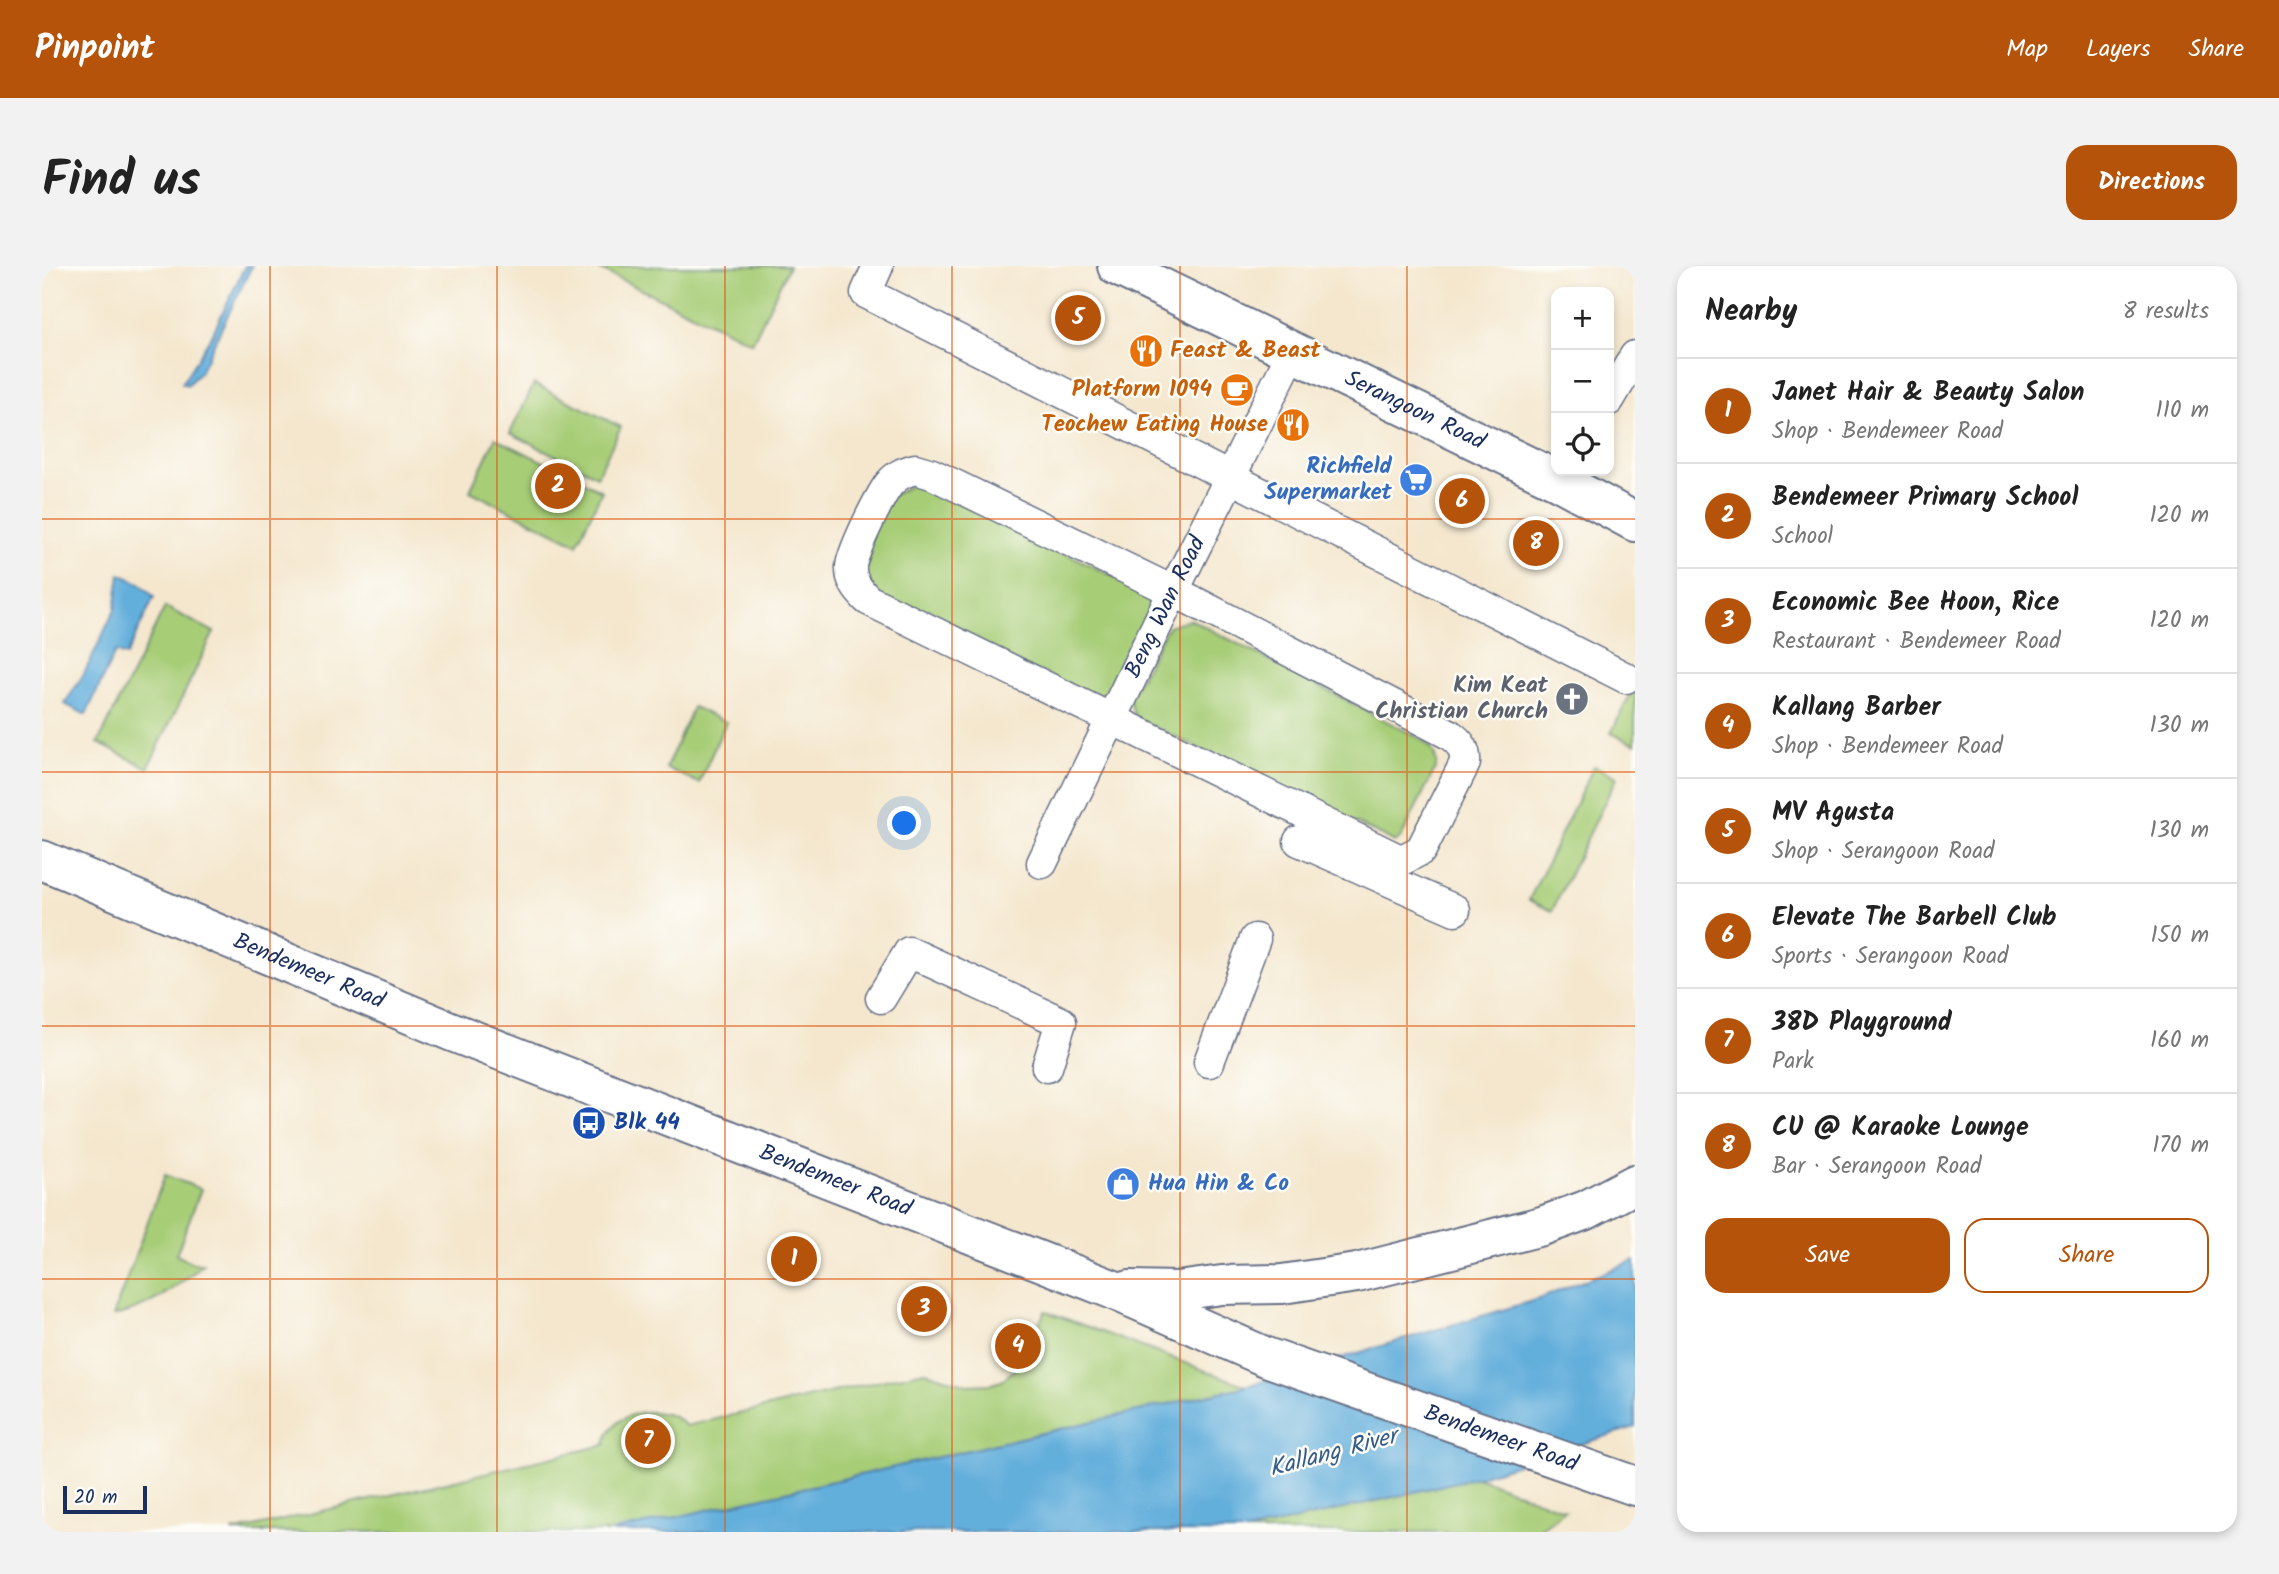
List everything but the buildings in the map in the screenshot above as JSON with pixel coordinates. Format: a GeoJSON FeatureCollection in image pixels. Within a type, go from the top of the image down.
{"type":"FeatureCollection","features":[{"type":"Feature","properties":{"kind":"main road","name":"Serangoon Road"},"geometry":{"type":"LineString","coordinates":[[1117,266],[1292,353],[1551,470]]}},
{"type":"Feature","properties":{"kind":"main road","name":"Serangoon Road"},"geometry":{"type":"LineString","coordinates":[[1564,476],[1635,522]]}},
{"type":"Feature","properties":{"kind":"main road","name":"Bendemeer Road"},"geometry":{"type":"LineString","coordinates":[[42,860],[450,1031],[1114,1290],[1266,1357],[1635,1486]]}},
{"type":"Feature","properties":{"kind":"main road"},"geometry":{"type":"LineString","coordinates":[[1114,1290],[1178,1291],[1222,1285],[1282,1284],[1357,1273],[1542,1226],[1586,1210],[1635,1184]]}},
{"type":"Feature","properties":{"kind":"street"},"geometry":{"type":"LineString","coordinates":[[878,266],[866,293],[1626,678]]}},
{"type":"Feature","properties":{"kind":"street","name":"Beng Wan Road"},"geometry":{"type":"LineString","coordinates":[[1042,863],[1292,353]]}},
{"type":"Feature","properties":{"kind":"street"},"geometry":{"type":"LineString","coordinates":[[1614,392],[1635,356]]}},
{"type":"Feature","properties":{"kind":"street"},"geometry":{"type":"LineString","coordinates":[[1299,841],[1337,843],[1404,859],[1421,850],[1463,770],[1465,756],[1460,742],[1173,592],[932,474],[915,469],[900,473],[888,484],[854,554],[851,567],[858,590],[868,600],[1111,719],[1337,843],[1455,910]]}},
{"type":"Feature","properties":{"kind":"street"},"geometry":{"type":"LineString","coordinates":[[1209,1062],[1255,939]]}},
{"type":"Feature","properties":{"kind":"street"},"geometry":{"type":"LineString","coordinates":[[881,998],[909,952],[1060,1022],[1047,1067]]}},
{"type":"Feature","properties":{"kind":"green space"},"geometry":{"type":"Polygon","coordinates":[[[593,266],[789,266],[752,343],[593,266]]]}},
{"type":"Feature","properties":{"kind":"green space"},"geometry":{"type":"Polygon","coordinates":[[[534,384],[621,427],[597,476],[510,433],[534,384]]]}},
{"type":"Feature","properties":{"kind":"green space"},"geometry":{"type":"Polygon","coordinates":[[[495,438],[602,491],[577,544],[470,491],[495,438]]]}},
{"type":"Feature","properties":{"kind":"green space"},"geometry":{"type":"Polygon","coordinates":[[[917,482],[1159,598],[1106,707],[877,599],[856,565],[891,496],[917,482]]]}},
{"type":"Feature","properties":{"kind":"green space"},"geometry":{"type":"Polygon","coordinates":[[[165,607],[214,632],[148,768],[98,743],[165,607]]]}},
{"type":"Feature","properties":{"kind":"green space"},"geometry":{"type":"Polygon","coordinates":[[[1190,619],[1428,745],[1433,751],[1436,767],[1401,838],[1395,842],[1135,718],[1129,698],[1168,626],[1190,619]]]}},
{"type":"Feature","properties":{"kind":"green space"},"geometry":{"type":"Polygon","coordinates":[[[1635,685],[1635,744],[1611,733],[1635,685]]]}},
{"type":"Feature","properties":{"kind":"green space"},"geometry":{"type":"Polygon","coordinates":[[[693,707],[726,722],[699,783],[666,768],[693,707]]]}},
{"type":"Feature","properties":{"kind":"green space"},"geometry":{"type":"Polygon","coordinates":[[[1594,766],[1617,777],[1552,911],[1529,900],[1594,766]]]}},
{"type":"Feature","properties":{"kind":"green space"},"geometry":{"type":"Polygon","coordinates":[[[165,1175],[201,1189],[176,1255],[193,1263],[203,1264],[184,1281],[149,1303],[113,1316],[165,1175]]]}},
{"type":"Feature","properties":{"kind":"green space"},"geometry":{"type":"Polygon","coordinates":[[[1045,1311],[1247,1386],[611,1532],[232,1532],[605,1445],[616,1423],[639,1413],[665,1414],[677,1418],[686,1426],[924,1371],[967,1385],[992,1384],[1001,1381],[1019,1366],[1045,1311]]]}},
{"type":"Feature","properties":{"kind":"green space"},"geometry":{"type":"Polygon","coordinates":[[[1477,1477],[1565,1510],[1536,1532],[1246,1532],[1477,1477]]]}},
{"type":"Feature","properties":{"kind":"water"},"geometry":{"type":"Polygon","coordinates":[[[245,266],[252,266],[200,372],[187,385],[182,383],[213,333],[245,266]]]}},
{"type":"Feature","properties":{"kind":"water"},"geometry":{"type":"Polygon","coordinates":[[[120,574],[140,583],[154,597],[126,656],[115,652],[86,715],[65,704],[85,672],[115,609],[120,574]]]}},
{"type":"Feature","properties":{"kind":"water","name":"Kallang River"},"geometry":{"type":"Polygon","coordinates":[[[1635,1260],[1635,1427],[1477,1477],[1246,1532],[611,1532],[1247,1386],[1539,1299],[1635,1260]]]}},
{"type":"Feature","properties":{"kind":"place","name":"MV Agusta"},"geometry":{"type":"Point","coordinates":[1078,318]}},
{"type":"Feature","properties":{"kind":"place","name":"Feast & Beast"},"geometry":{"type":"Point","coordinates":[1146,351]}},
{"type":"Feature","properties":{"kind":"place","name":"Platform 1094"},"geometry":{"type":"Point","coordinates":[1237,390]}},
{"type":"Feature","properties":{"kind":"place","name":"Teochew Eating House"},"geometry":{"type":"Point","coordinates":[1293,425]}},
{"type":"Feature","properties":{"kind":"place","name":"Richfield Supermarket"},"geometry":{"type":"Point","coordinates":[1416,480]}},
{"type":"Feature","properties":{"kind":"place","name":"Bendemeer Primary School"},"geometry":{"type":"Point","coordinates":[558,486]}},
{"type":"Feature","properties":{"kind":"place","name":"Elevate The Barbell Club"},"geometry":{"type":"Point","coordinates":[1462,501]}},
{"type":"Feature","properties":{"kind":"place","name":"CU @ Karaoke Lounge"},"geometry":{"type":"Point","coordinates":[1536,543]}},
{"type":"Feature","properties":{"kind":"place","name":"Kim Keat Christian Church"},"geometry":{"type":"Point","coordinates":[1572,699]}},
{"type":"Feature","properties":{"kind":"place","name":"Blk 44"},"geometry":{"type":"Point","coordinates":[589,1123]}},
{"type":"Feature","properties":{"kind":"place","name":"Hua Hin & Co"},"geometry":{"type":"Point","coordinates":[1123,1184]}},
{"type":"Feature","properties":{"kind":"place","name":"Janet Hair & Beauty Salon"},"geometry":{"type":"Point","coordinates":[794,1259]}},
{"type":"Feature","properties":{"kind":"place","name":"Economic Bee Hoon, Rice"},"geometry":{"type":"Point","coordinates":[924,1309]}},
{"type":"Feature","properties":{"kind":"place","name":"Kallang Barber"},"geometry":{"type":"Point","coordinates":[1018,1346]}},
{"type":"Feature","properties":{"kind":"place","name":"38D Playground"},"geometry":{"type":"Point","coordinates":[648,1441]}}]}
